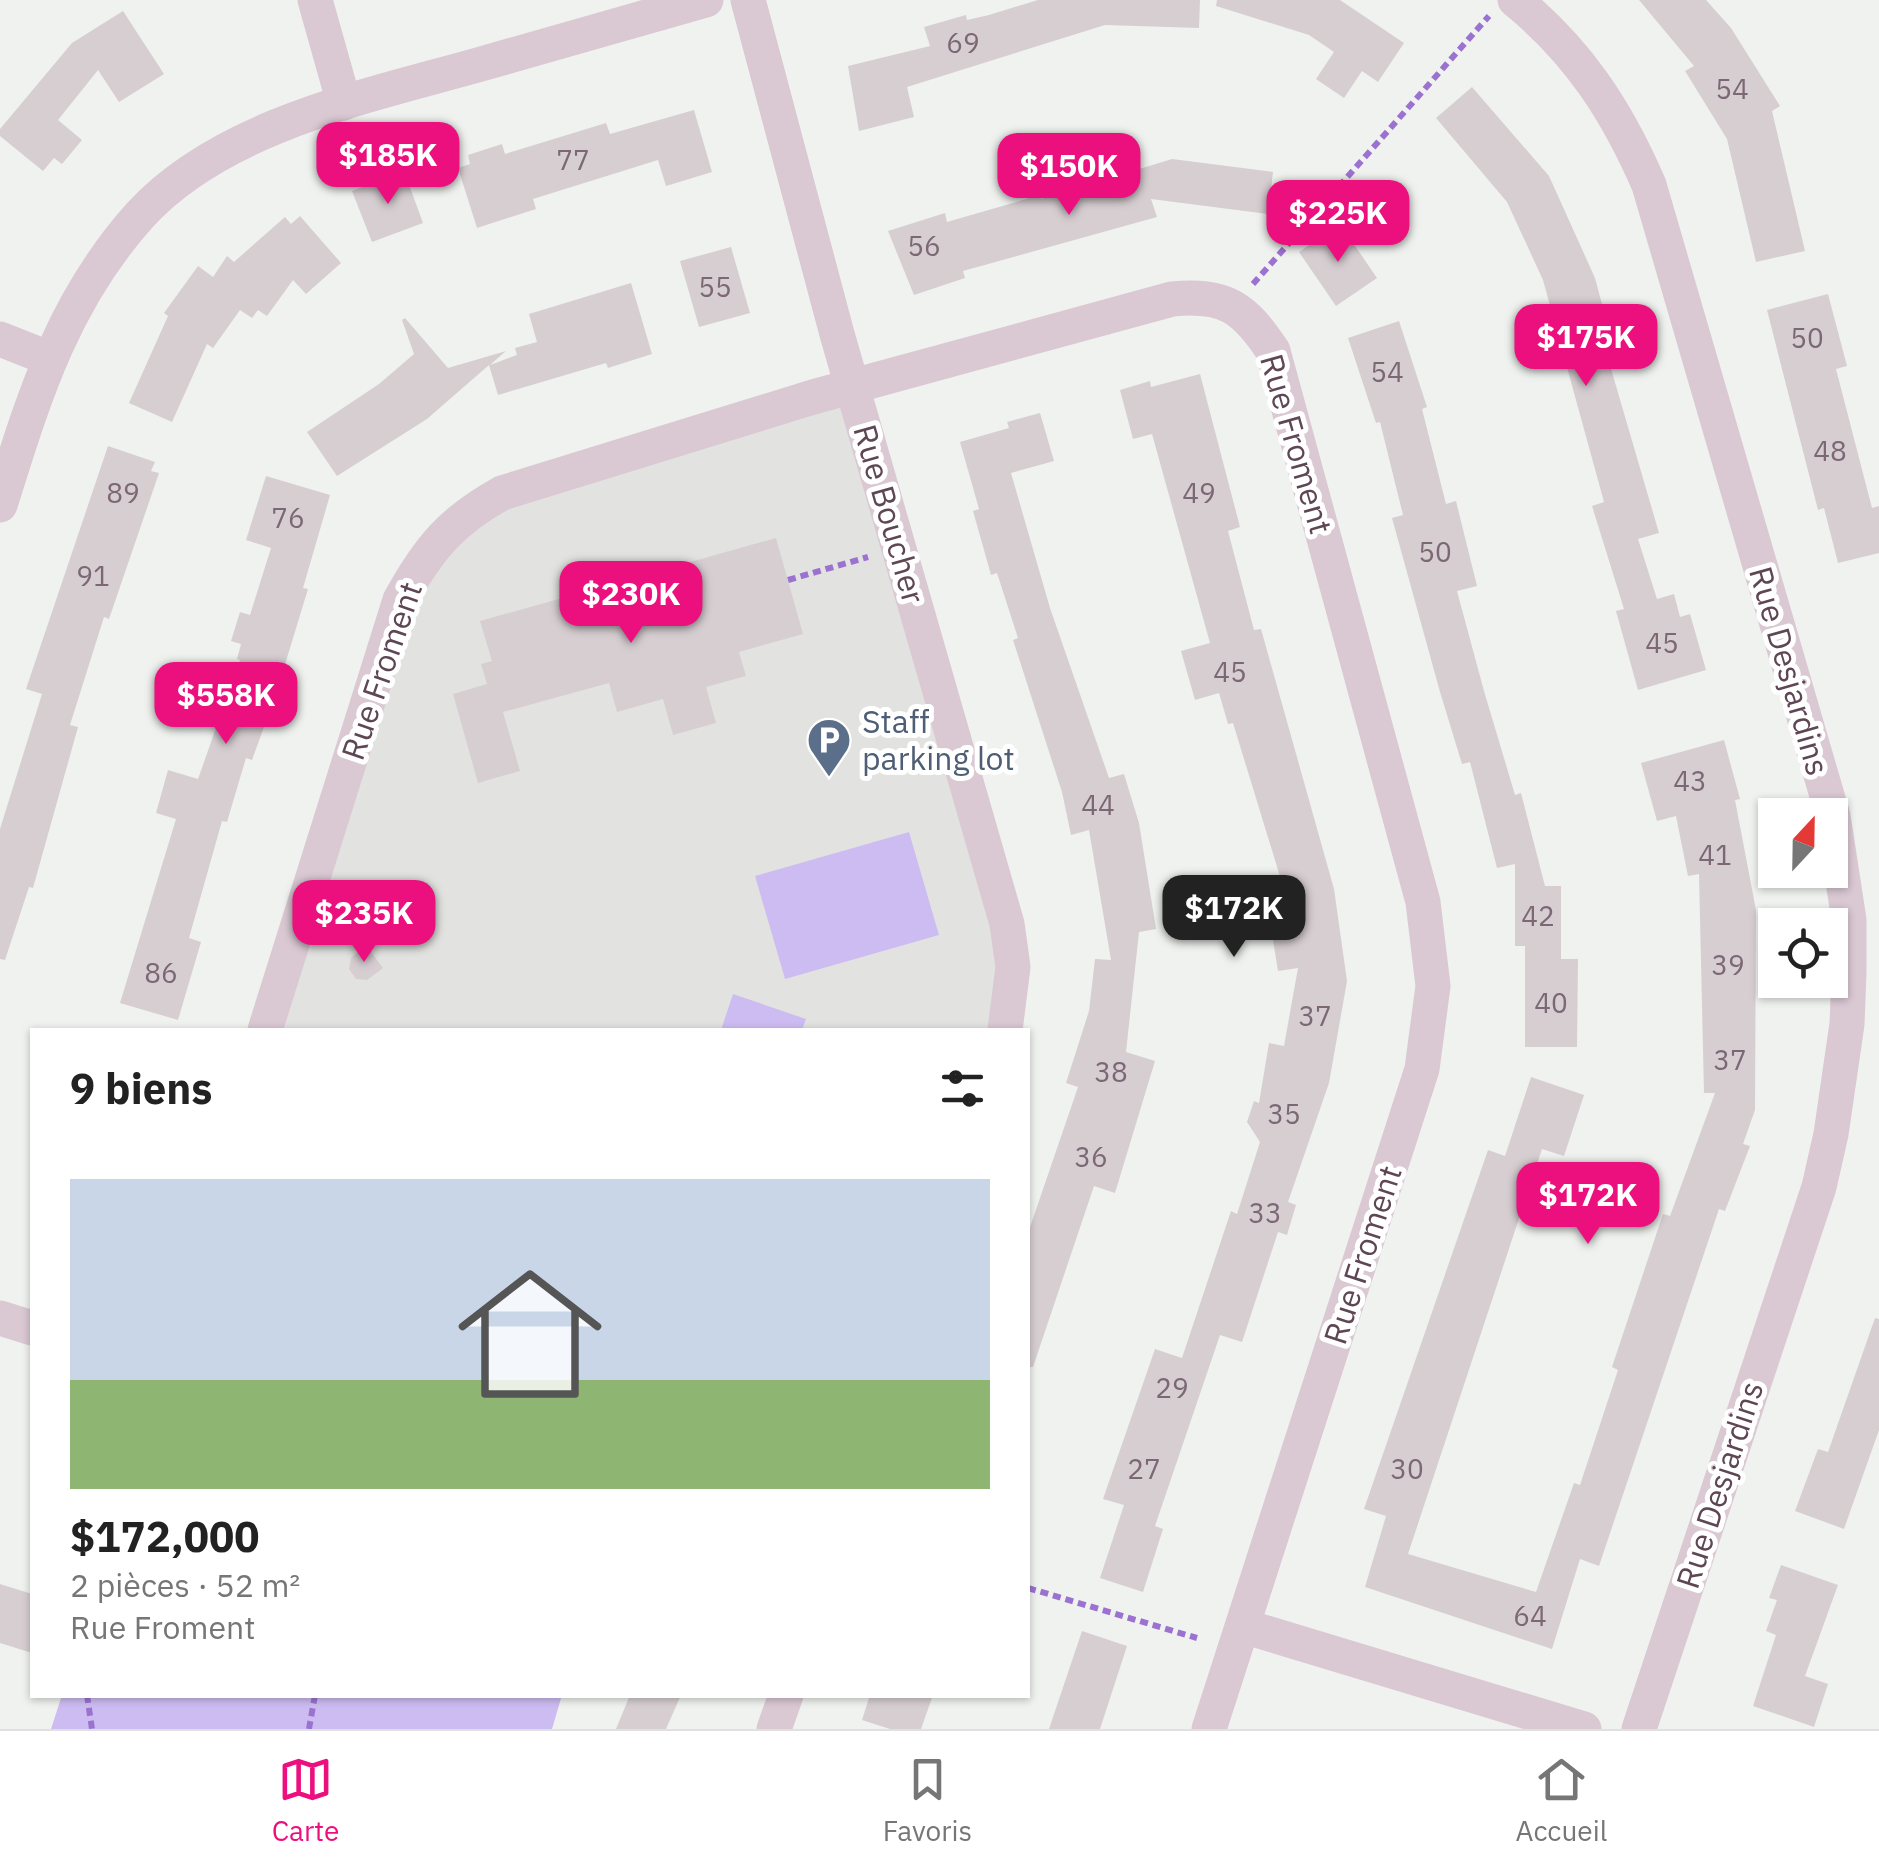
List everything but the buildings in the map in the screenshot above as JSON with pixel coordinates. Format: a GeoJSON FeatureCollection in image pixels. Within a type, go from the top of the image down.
{"type":"FeatureCollection","features":[{"type":"Feature","properties":{"kind":"street"},"geometry":{"type":"LineString","coordinates":[[315,0],[344,103]]}},
{"type":"Feature","properties":{"kind":"street"},"geometry":{"type":"LineString","coordinates":[[0,505],[48,358],[116,243],[177,180],[217,154],[344,103],[706,0]]}},
{"type":"Feature","properties":{"kind":"street","name":"Rue Boucher"},"geometry":{"type":"LineString","coordinates":[[748,0],[852,386],[1006,924],[1013,967],[1005,1028]]}},
{"type":"Feature","properties":{"kind":"street","name":"Rue Desjardins"},"geometry":{"type":"LineString","coordinates":[[1505,4],[1577,58],[1628,138],[1649,186],[1832,816],[1849,920],[1847,1024],[1819,1186],[1639,1729]]}},
{"type":"Feature","properties":{"kind":"street","name":"Rue Froment"},"geometry":{"type":"LineString","coordinates":[[266,1028],[400,600],[440,538],[468,512],[502,493],[852,386],[1172,299],[1206,296],[1232,307],[1256,326],[1273,351],[1423,902],[1433,986],[1422,1069],[1209,1729]]}},
{"type":"Feature","properties":{"kind":"street"},"geometry":{"type":"LineString","coordinates":[[0,339],[48,358]]}},
{"type":"Feature","properties":{"kind":"street"},"geometry":{"type":"LineString","coordinates":[[0,1318],[30,1327]]}},
{"type":"Feature","properties":{"kind":"street"},"geometry":{"type":"LineString","coordinates":[[1243,1626],[1584,1729]]}},
{"type":"Feature","properties":{"kind":"street"},"geometry":{"type":"LineString","coordinates":[[774,1729],[785,1698]]}},
{"type":"Feature","properties":{"kind":"path"},"geometry":{"type":"LineString","coordinates":[[1232,307],[1505,4]]}},
{"type":"Feature","properties":{"kind":"path"},"geometry":{"type":"LineString","coordinates":[[788,580],[899,548]]}},
{"type":"Feature","properties":{"kind":"path"},"geometry":{"type":"LineString","coordinates":[[1030,1589],[1197,1638]]}},
{"type":"Feature","properties":{"kind":"path"},"geometry":{"type":"LineString","coordinates":[[88,1698],[92,1729]]}},
{"type":"Feature","properties":{"kind":"path"},"geometry":{"type":"LineString","coordinates":[[310,1729],[315,1698]]}},
{"type":"Feature","properties":{"kind":"shaded area"},"geometry":{"type":"Polygon","coordinates":[[[852,386],[1007,924],[1005,1028],[266,1028],[400,600],[468,512],[852,386]]]}},
{"type":"Feature","properties":{"kind":"shaded area"},"geometry":{"type":"Polygon","coordinates":[[[909,832],[939,935],[785,979],[755,876],[909,832]]]}},
{"type":"Feature","properties":{"kind":"shaded area"},"geometry":{"type":"Polygon","coordinates":[[[733,994],[806,1019],[803,1028],[722,1028],[733,994]]]}},
{"type":"Feature","properties":{"kind":"shaded area"},"geometry":{"type":"Polygon","coordinates":[[[61,1698],[561,1698],[552,1729],[51,1729],[61,1698]]]}},
{"type":"Feature","properties":{"kind":"place","name":"Staff parking lot"},"geometry":{"type":"Point","coordinates":[829,778]}}]}
